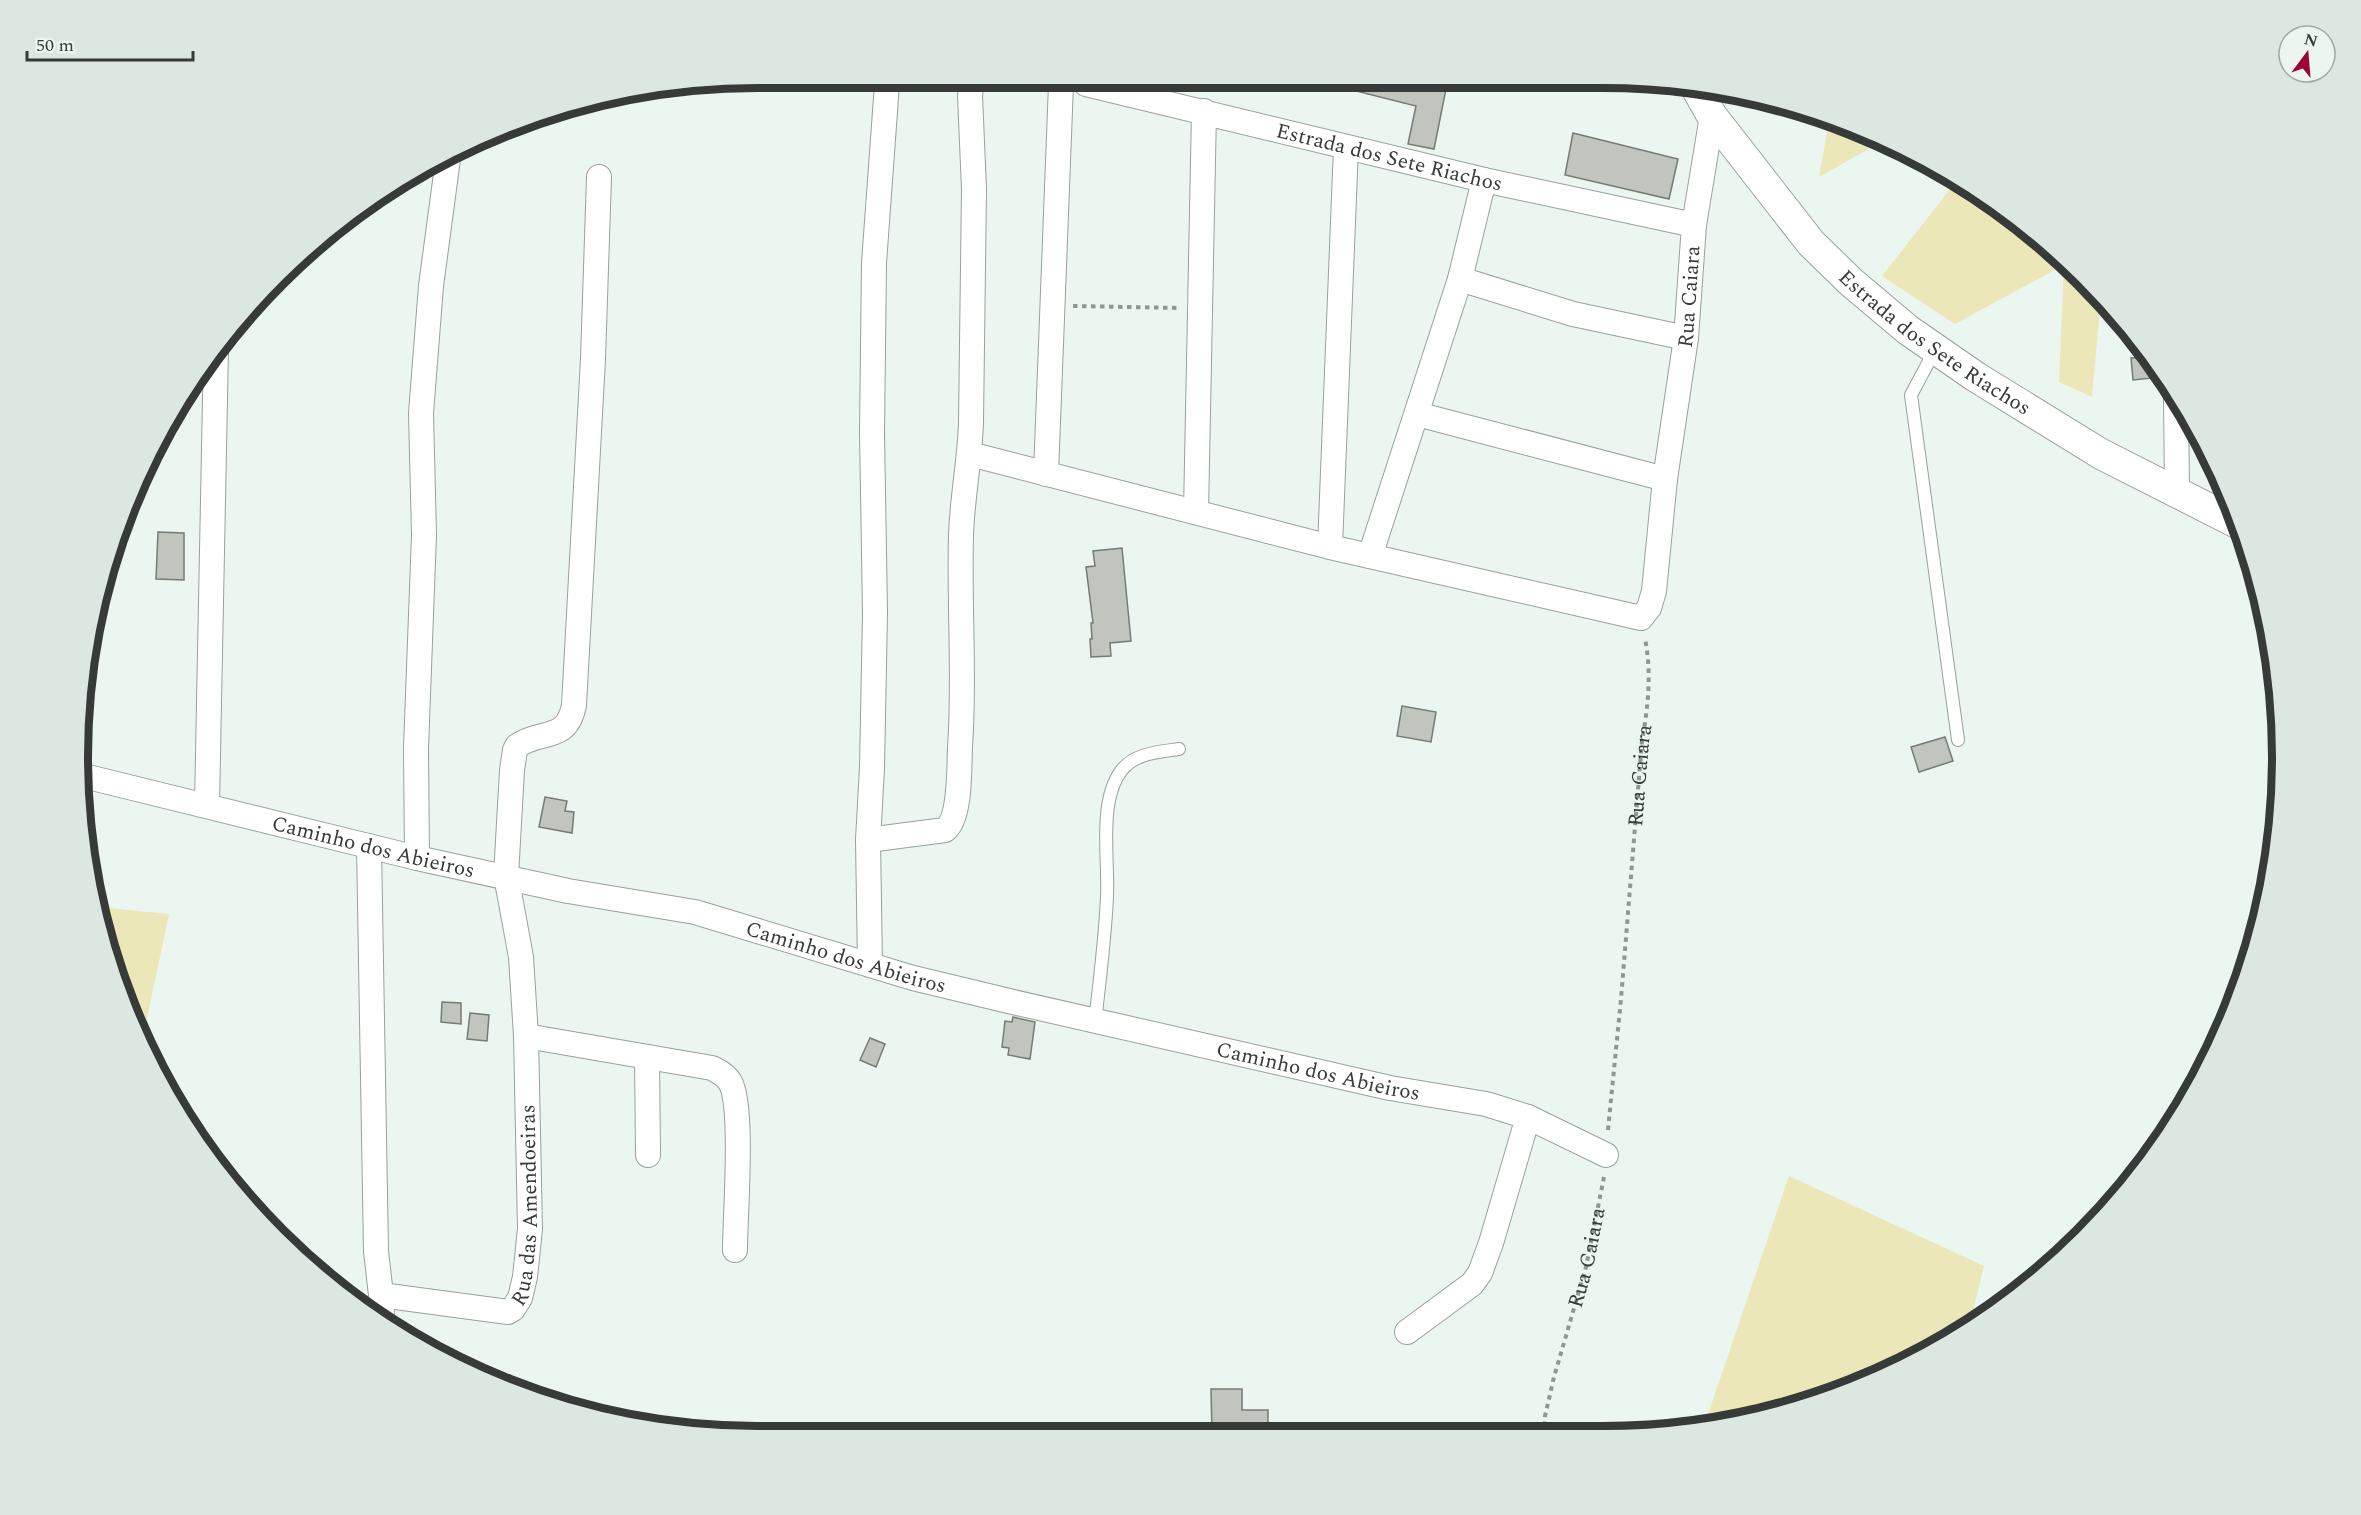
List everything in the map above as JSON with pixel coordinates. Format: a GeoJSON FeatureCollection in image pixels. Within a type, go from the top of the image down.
{"type":"FeatureCollection","features":[{"type":"Feature","properties":{"kind":"street"},"geometry":{"type":"LineString","coordinates":[[870,965],[868,840],[875,614],[872,432],[874,263],[887,88]]}},
{"type":"Feature","properties":{"kind":"street"},"geometry":{"type":"LineString","coordinates":[[868,840],[939,831],[950,826],[954,819],[962,713],[963,498],[970,454],[974,189],[971,88]]}},
{"type":"Feature","properties":{"kind":"street"},"geometry":{"type":"LineString","coordinates":[[1046,474],[1061,88]]}},
{"type":"Feature","properties":{"kind":"street","name":"Estrada dos Sete Riachos"},"geometry":{"type":"LineString","coordinates":[[1103,88],[1484,180],[1694,225]]}},
{"type":"Feature","properties":{"kind":"street","name":"Estrada dos Sete Riachos"},"geometry":{"type":"LineString","coordinates":[[1700,96],[1712,116],[1811,243],[1851,282],[1908,330],[1976,377],[2101,454],[2228,519]]}},
{"type":"Feature","properties":{"kind":"street"},"geometry":{"type":"LineString","coordinates":[[1196,512],[1204,111]]}},
{"type":"Feature","properties":{"kind":"street","name":"Rua Caiara"},"geometry":{"type":"LineString","coordinates":[[1641,618],[1648,608],[1654,591],[1665,479],[1686,339],[1694,225],[1712,116]]}},
{"type":"Feature","properties":{"kind":"street"},"geometry":{"type":"LineString","coordinates":[[1330,547],[1346,147]]}},
{"type":"Feature","properties":{"kind":"street"},"geometry":{"type":"LineString","coordinates":[[417,858],[416,748],[424,535],[422,413],[431,286],[447,165]]}},
{"type":"Feature","properties":{"kind":"street","name":"Rua das Amendoeiras"},"geometry":{"type":"LineString","coordinates":[[369,846],[376,1251],[382,1307],[508,1312],[517,1304],[525,1277],[530,1229],[526,1036],[521,957],[506,876],[515,750],[521,743],[548,736],[562,729],[570,720],[574,705],[593,359],[599,177]]}},
{"type":"Feature","properties":{"kind":"street"},"geometry":{"type":"LineString","coordinates":[[1370,556],[1460,279],[1484,180]]}},
{"type":"Feature","properties":{"kind":"street"},"geometry":{"type":"LineString","coordinates":[[1460,279],[1573,314],[1686,339]]}},
{"type":"Feature","properties":{"kind":"street"},"geometry":{"type":"LineString","coordinates":[[207,805],[216,366]]}},
{"type":"Feature","properties":{"kind":"street"},"geometry":{"type":"LineString","coordinates":[[2176,412],[2177,493]]}},
{"type":"Feature","properties":{"kind":"street"},"geometry":{"type":"LineString","coordinates":[[1417,414],[1665,479]]}},
{"type":"Feature","properties":{"kind":"street"},"geometry":{"type":"LineString","coordinates":[[970,454],[1330,547],[1641,618]]}},
{"type":"Feature","properties":{"kind":"street","name":"Caminho dos Abieiros"},"geometry":{"type":"LineString","coordinates":[[89,777],[417,858],[568,891],[695,912],[924,981],[1390,1088],[1486,1104],[1528,1117],[1606,1155]]}},
{"type":"Feature","properties":{"kind":"street"},"geometry":{"type":"LineString","coordinates":[[526,1036],[712,1068],[731,1083],[737,1121],[735,1250]]}},
{"type":"Feature","properties":{"kind":"street"},"geometry":{"type":"LineString","coordinates":[[647,1057],[648,1155]]}},
{"type":"Feature","properties":{"kind":"street"},"geometry":{"type":"LineString","coordinates":[[1407,1332],[1472,1284],[1480,1273],[1528,1117]]}},
{"type":"Feature","properties":{"kind":"lane"},"geometry":{"type":"LineString","coordinates":[[1935,349],[1911,395],[1958,740]]}},
{"type":"Feature","properties":{"kind":"lane"},"geometry":{"type":"LineString","coordinates":[[1095,1021],[1107,897],[1109,800],[1114,783],[1130,762],[1145,754],[1179,749]]}},
{"type":"Feature","properties":{"kind":"path"},"geometry":{"type":"LineString","coordinates":[[1052,306],[1201,309]]}},
{"type":"Feature","properties":{"kind":"path","name":"Rua Caiara"},"geometry":{"type":"LineString","coordinates":[[1544,1426],[1554,1377],[1586,1267],[1604,1182],[1650,661],[1641,618]]}},
{"type":"Feature","properties":{"kind":"shaded area"},"geometry":{"type":"Polygon","coordinates":[[[1828,127],[1875,146],[1819,177],[1828,127]]]}},
{"type":"Feature","properties":{"kind":"shaded area"},"geometry":{"type":"Polygon","coordinates":[[[1952,187],[2011,227],[2059,268],[1955,324],[1882,276],[1952,187]]]}},
{"type":"Feature","properties":{"kind":"shaded area"},"geometry":{"type":"Polygon","coordinates":[[[2064,272],[2100,309],[2092,397],[2059,382],[2064,272]]]}},
{"type":"Feature","properties":{"kind":"shaded area"},"geometry":{"type":"Polygon","coordinates":[[[106,908],[169,914],[145,1027],[124,973],[106,908]]]}},
{"type":"Feature","properties":{"kind":"shaded area"},"geometry":{"type":"Polygon","coordinates":[[[1789,1176],[1984,1266],[1972,1316],[1938,1337],[1860,1376],[1819,1391],[1777,1404],[1707,1418],[1789,1176]]]}},
{"type":"Feature","properties":{"kind":"building"},"geometry":{"type":"Polygon","coordinates":[[[1352,88],[1446,88],[1434,149],[1408,144],[1416,106],[1352,90],[1352,88]]]}},
{"type":"Feature","properties":{"kind":"building"},"geometry":{"type":"Polygon","coordinates":[[[1573,133],[1678,159],[1669,199],[1565,175],[1573,133]]]}},
{"type":"Feature","properties":{"kind":"building"},"geometry":{"type":"Polygon","coordinates":[[[2131,358],[2139,358],[2154,378],[2133,380],[2131,358]]]}},
{"type":"Feature","properties":{"kind":"building"},"geometry":{"type":"Polygon","coordinates":[[[158,532],[184,533],[184,580],[156,579],[158,532]]]}},
{"type":"Feature","properties":{"kind":"building"},"geometry":{"type":"Polygon","coordinates":[[[1122,548],[1131,641],[1110,643],[1111,656],[1091,657],[1090,639],[1092,639],[1091,623],[1093,623],[1086,567],[1095,566],[1093,551],[1122,548]]]}},
{"type":"Feature","properties":{"kind":"building"},"geometry":{"type":"Polygon","coordinates":[[[1402,706],[1436,712],[1431,742],[1397,736],[1402,706]]]}},
{"type":"Feature","properties":{"kind":"building"},"geometry":{"type":"Polygon","coordinates":[[[1945,737],[1953,761],[1919,772],[1911,747],[1945,737]]]}},
{"type":"Feature","properties":{"kind":"building"},"geometry":{"type":"Polygon","coordinates":[[[545,797],[567,801],[565,811],[574,812],[572,833],[539,827],[545,797]]]}},
{"type":"Feature","properties":{"kind":"building"},"geometry":{"type":"Polygon","coordinates":[[[442,1002],[461,1003],[461,1024],[441,1022],[442,1002]]]}},
{"type":"Feature","properties":{"kind":"building"},"geometry":{"type":"Polygon","coordinates":[[[470,1013],[489,1015],[487,1041],[467,1039],[470,1013]]]}},
{"type":"Feature","properties":{"kind":"building"},"geometry":{"type":"Polygon","coordinates":[[[1013,1017],[1035,1022],[1030,1059],[1008,1055],[1009,1048],[1002,1047],[1005,1021],[1012,1022],[1013,1017]]]}},
{"type":"Feature","properties":{"kind":"building"},"geometry":{"type":"Polygon","coordinates":[[[870,1038],[885,1044],[876,1067],[860,1060],[870,1038]]]}},
{"type":"Feature","properties":{"kind":"building"},"geometry":{"type":"Polygon","coordinates":[[[1211,1389],[1242,1389],[1242,1410],[1268,1410],[1268,1426],[1212,1426],[1211,1389]]]}}]}
